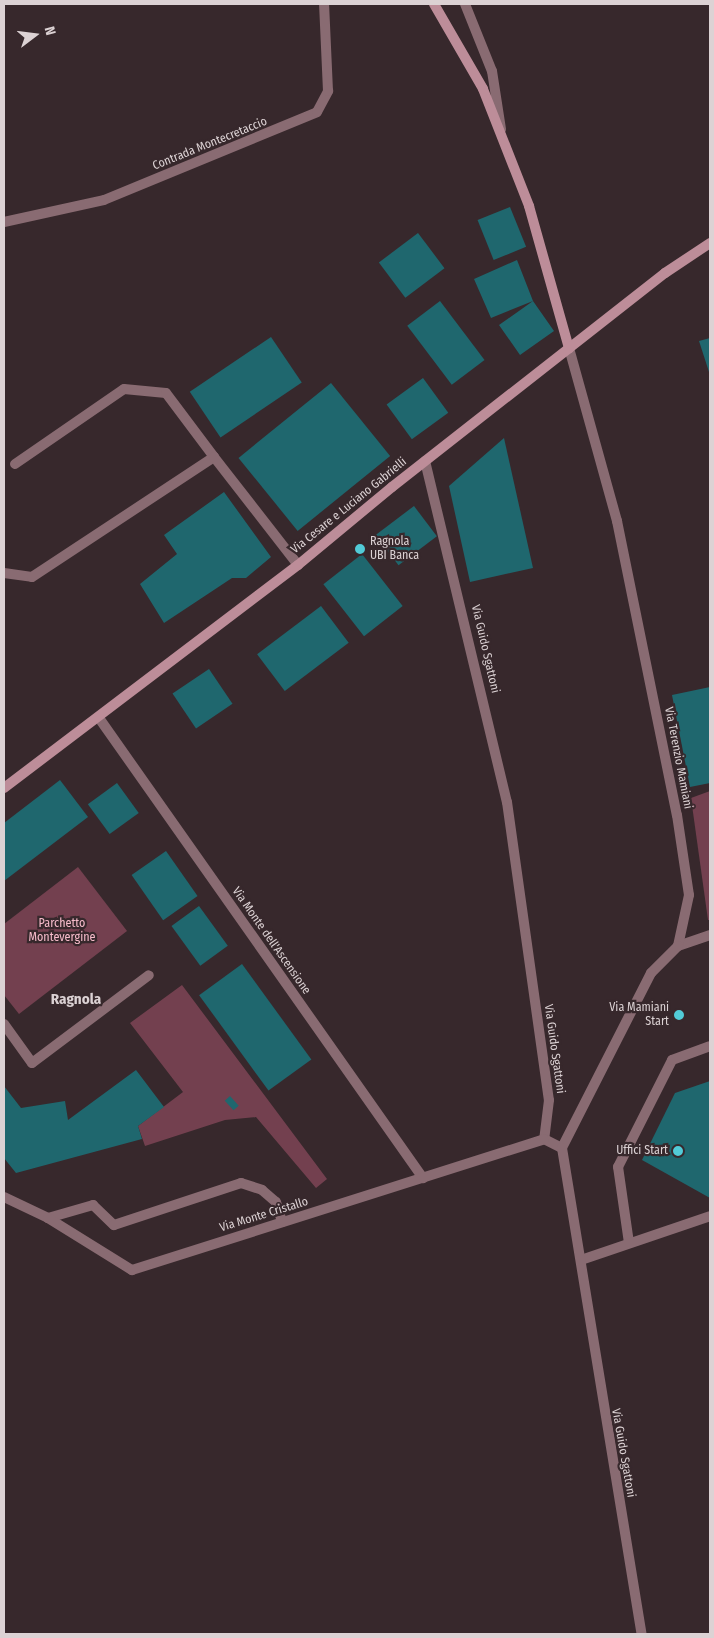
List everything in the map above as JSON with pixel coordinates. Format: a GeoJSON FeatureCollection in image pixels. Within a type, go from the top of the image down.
{"type":"FeatureCollection","features":[{"type":"Feature","properties":{"kind":"main road"},"geometry":{"type":"LineString","coordinates":[[434,4],[483,89],[529,206],[569,348]]}},
{"type":"Feature","properties":{"kind":"main road","name":"Via Cesare e Luciano Gabrielli"},"geometry":{"type":"LineString","coordinates":[[4,788],[99,718],[298,565],[425,461],[665,273],[710,243]]}},
{"type":"Feature","properties":{"kind":"street","name":"Contrada Montecretaccio"},"geometry":{"type":"LineString","coordinates":[[4,222],[104,200],[317,112],[328,91],[324,4]]}},
{"type":"Feature","properties":{"kind":"street"},"geometry":{"type":"LineString","coordinates":[[465,4],[492,71],[503,141]]}},
{"type":"Feature","properties":{"kind":"street","name":"Via Terenzio Mamiani"},"geometry":{"type":"LineString","coordinates":[[569,348],[617,521],[677,815],[689,895],[678,946]]}},
{"type":"Feature","properties":{"kind":"street"},"geometry":{"type":"LineString","coordinates":[[15,464],[124,389],[166,393],[298,565]]}},
{"type":"Feature","properties":{"kind":"street"},"geometry":{"type":"LineString","coordinates":[[4,573],[32,577],[214,457]]}},
{"type":"Feature","properties":{"kind":"street","name":"Via Guido Sgattoni"},"geometry":{"type":"LineString","coordinates":[[425,461],[507,802],[549,1100],[544,1139]]}},
{"type":"Feature","properties":{"kind":"street","name":"Via Monte dell'Ascensione"},"geometry":{"type":"LineString","coordinates":[[99,718],[423,1178]]}},
{"type":"Feature","properties":{"kind":"street"},"geometry":{"type":"LineString","coordinates":[[544,1139],[562,1148],[651,973],[678,946],[710,935]]}},
{"type":"Feature","properties":{"kind":"street"},"geometry":{"type":"LineString","coordinates":[[4,1024],[32,1062],[149,975]]}},
{"type":"Feature","properties":{"kind":"street"},"geometry":{"type":"LineString","coordinates":[[629,1244],[618,1167],[672,1060],[710,1046]]}},
{"type":"Feature","properties":{"kind":"street","name":"Via Monte Cristallo"},"geometry":{"type":"LineString","coordinates":[[4,1197],[48,1218],[132,1270],[544,1139]]}},
{"type":"Feature","properties":{"kind":"street","name":"Via Guido Sgattoni"},"geometry":{"type":"LineString","coordinates":[[562,1148],[642,1634]]}},
{"type":"Feature","properties":{"kind":"street"},"geometry":{"type":"LineString","coordinates":[[48,1218],[93,1205],[114,1225],[241,1183],[262,1190],[276,1202],[282,1222]]}},
{"type":"Feature","properties":{"kind":"street"},"geometry":{"type":"LineString","coordinates":[[581,1260],[710,1216]]}},
{"type":"Feature","properties":{"kind":"green space"},"geometry":{"type":"Polygon","coordinates":[[[710,791],[710,920],[708,920],[691,798],[710,791]]]}},
{"type":"Feature","properties":{"kind":"green space","name":"Parchetto Montevergine"},"geometry":{"type":"Polygon","coordinates":[[[78,867],[127,931],[19,1014],[4,995],[4,924],[78,867]]]}},
{"type":"Feature","properties":{"kind":"green space"},"geometry":{"type":"Polygon","coordinates":[[[182,985],[327,1179],[316,1188],[256,1117],[225,1120],[145,1146],[138,1126],[183,1092],[130,1023],[182,985]]]}},
{"type":"Feature","properties":{"kind":"building"},"geometry":{"type":"Polygon","coordinates":[[[510,207],[526,247],[494,260],[478,220],[510,207]]]}},
{"type":"Feature","properties":{"kind":"building"},"geometry":{"type":"Polygon","coordinates":[[[418,233],[444,268],[405,298],[379,262],[418,233]]]}},
{"type":"Feature","properties":{"kind":"building"},"geometry":{"type":"Polygon","coordinates":[[[517,260],[533,301],[491,318],[474,279],[517,260]]]}},
{"type":"Feature","properties":{"kind":"building"},"geometry":{"type":"Polygon","coordinates":[[[440,301],[485,360],[452,385],[407,326],[440,301]]]}},
{"type":"Feature","properties":{"kind":"building"},"geometry":{"type":"Polygon","coordinates":[[[533,301],[554,331],[520,355],[499,325],[533,301]]]}},
{"type":"Feature","properties":{"kind":"building"},"geometry":{"type":"Polygon","coordinates":[[[271,337],[302,383],[221,437],[190,392],[271,337]]]}},
{"type":"Feature","properties":{"kind":"building"},"geometry":{"type":"Polygon","coordinates":[[[710,338],[710,375],[699,341],[710,338]]]}},
{"type":"Feature","properties":{"kind":"building"},"geometry":{"type":"Polygon","coordinates":[[[423,378],[448,413],[412,439],[387,404],[423,378]]]}},
{"type":"Feature","properties":{"kind":"building"},"geometry":{"type":"Polygon","coordinates":[[[331,383],[390,456],[298,531],[239,458],[331,383]]]}},
{"type":"Feature","properties":{"kind":"building"},"geometry":{"type":"Polygon","coordinates":[[[504,438],[533,568],[470,582],[449,486],[504,438]]]}},
{"type":"Feature","properties":{"kind":"building"},"geometry":{"type":"Polygon","coordinates":[[[224,492],[271,557],[246,578],[232,578],[164,623],[140,584],[177,554],[164,535],[224,492]]]}},
{"type":"Feature","properties":{"kind":"building"},"geometry":{"type":"Polygon","coordinates":[[[414,506],[437,536],[399,565],[376,535],[414,506]]]}},
{"type":"Feature","properties":{"kind":"building"},"geometry":{"type":"Polygon","coordinates":[[[362,554],[403,606],[364,636],[323,584],[362,554]]]}},
{"type":"Feature","properties":{"kind":"building"},"geometry":{"type":"Polygon","coordinates":[[[321,606],[349,643],[285,691],[257,654],[321,606]]]}},
{"type":"Feature","properties":{"kind":"building"},"geometry":{"type":"Polygon","coordinates":[[[209,669],[232,704],[196,728],[173,694],[209,669]]]}},
{"type":"Feature","properties":{"kind":"building"},"geometry":{"type":"Polygon","coordinates":[[[710,687],[710,783],[690,787],[672,695],[710,687]]]}},
{"type":"Feature","properties":{"kind":"building"},"geometry":{"type":"Polygon","coordinates":[[[60,780],[88,817],[4,881],[4,823],[60,780]]]}},
{"type":"Feature","properties":{"kind":"building"},"geometry":{"type":"Polygon","coordinates":[[[117,783],[139,813],[110,834],[88,804],[117,783]]]}},
{"type":"Feature","properties":{"kind":"building"},"geometry":{"type":"Polygon","coordinates":[[[166,851],[198,896],[163,920],[132,875],[166,851]]]}},
{"type":"Feature","properties":{"kind":"building"},"geometry":{"type":"Polygon","coordinates":[[[199,906],[228,946],[200,966],[171,926],[199,906]]]}},
{"type":"Feature","properties":{"kind":"building"},"geometry":{"type":"Polygon","coordinates":[[[242,964],[311,1059],[268,1091],[199,995],[242,964]]]}},
{"type":"Feature","properties":{"kind":"building"},"geometry":{"type":"Polygon","coordinates":[[[136,1070],[164,1107],[138,1126],[142,1139],[16,1173],[4,1158],[4,1086],[21,1108],[65,1101],[68,1120],[136,1070]]]}},
{"type":"Feature","properties":{"kind":"building","name":"Uffici Start"},"geometry":{"type":"Polygon","coordinates":[[[710,1081],[710,1198],[642,1160],[675,1093],[710,1081]]]}},
{"type":"Feature","properties":{"kind":"building"},"geometry":{"type":"Polygon","coordinates":[[[230,1096],[239,1106],[233,1110],[225,1101],[230,1096]]]}},
{"type":"Feature","properties":{"kind":"place","name":"Ragnola UBI Banca"},"geometry":{"type":"Point","coordinates":[360,549]}},
{"type":"Feature","properties":{"kind":"place","name":"Via Mamiani Start"},"geometry":{"type":"Point","coordinates":[679,1015]}},
{"type":"Feature","properties":{"kind":"place","name":"Uffici Start"},"geometry":{"type":"Point","coordinates":[678,1151]}},
{"type":"Feature","properties":{"kind":"district","name":"Ragnola"},"geometry":{"type":"Point","coordinates":[76,1000]}}]}
